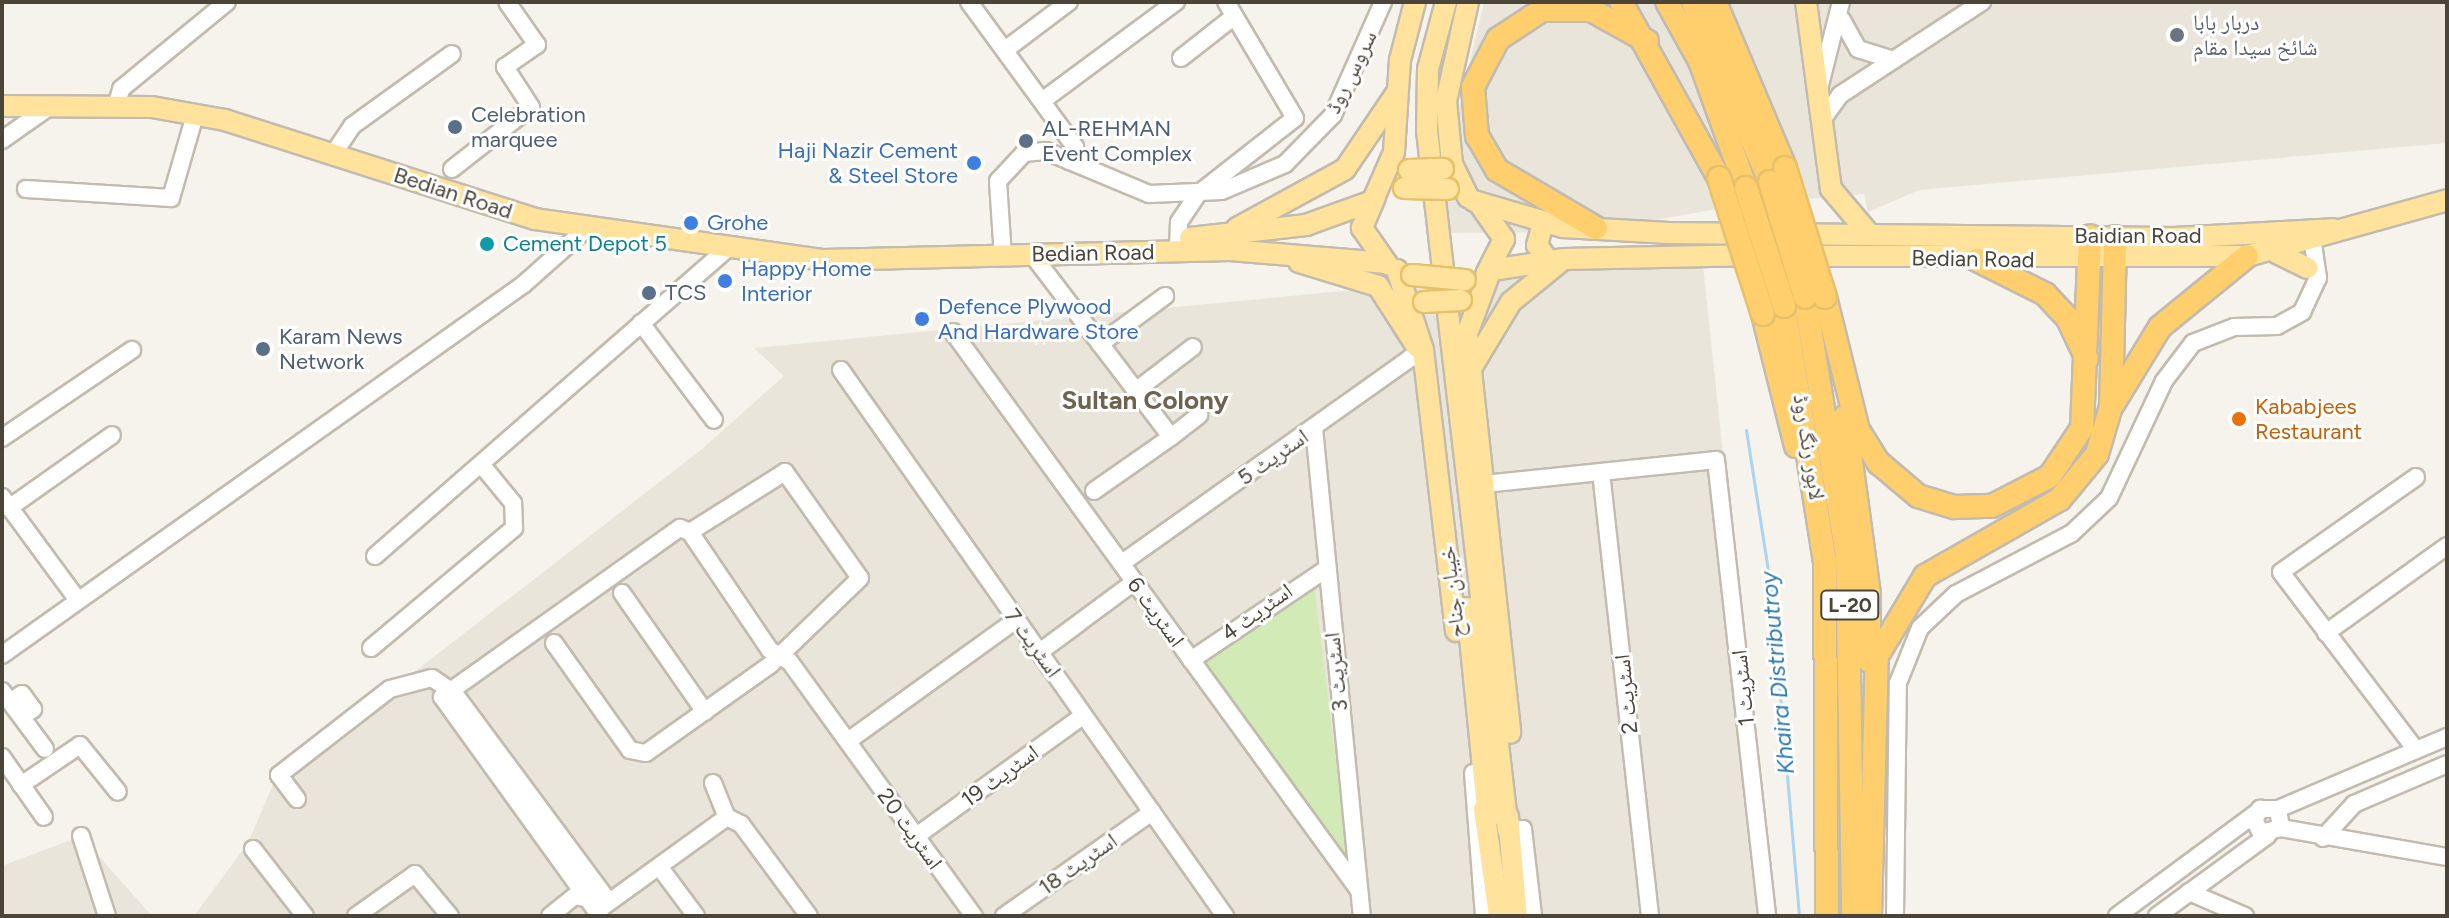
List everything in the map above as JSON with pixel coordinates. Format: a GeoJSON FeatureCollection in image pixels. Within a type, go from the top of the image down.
{"type":"FeatureCollection","features":[{"type":"Feature","properties":{"kind":"highway"},"geometry":{"type":"LineString","coordinates":[[1621,2],[1647,41],[1719,178],[1774,310]]}},
{"type":"Feature","properties":{"kind":"highway","name":"لاہور رنگ روڈ"},"geometry":{"type":"LineString","coordinates":[[1667,2],[1700,61],[1746,188],[1822,535],[1827,916]]}},
{"type":"Feature","properties":{"kind":"highway","name":"لاہور رنگ روڈ"},"geometry":{"type":"LineString","coordinates":[[1693,2],[1777,175],[1815,297],[1847,555],[1853,916]]}},
{"type":"Feature","properties":{"kind":"highway"},"geometry":{"type":"LineString","coordinates":[[1715,2],[1777,175]]}},
{"type":"Feature","properties":{"kind":"highway"},"geometry":{"type":"LineString","coordinates":[[1596,228],[1497,170],[1477,136],[1473,87],[1498,39],[1542,10],[1591,10],[1647,41]]}},
{"type":"Feature","properties":{"kind":"highway"},"geometry":{"type":"LineString","coordinates":[[1815,297],[1840,364],[1858,430],[1879,463],[1918,496],[1974,508],[2014,500],[2065,460],[2082,428],[2090,368],[2090,236]]}},
{"type":"Feature","properties":{"kind":"highway"},"geometry":{"type":"LineString","coordinates":[[1871,693],[1884,636],[1925,576],[2060,499],[2097,454],[2111,406],[2115,237]]}},
{"type":"Feature","properties":{"kind":"highway"},"geometry":{"type":"LineString","coordinates":[[2111,406],[2160,327],[2257,254]]}},
{"type":"Feature","properties":{"kind":"highway"},"geometry":{"type":"LineString","coordinates":[[1977,260],[2045,294],[2068,319],[2090,368]]}},
{"type":"Feature","properties":{"kind":"highway"},"geometry":{"type":"LineString","coordinates":[[1840,364],[1869,594],[1870,916]]}},
{"type":"Feature","properties":{"kind":"main road"},"geometry":{"type":"LineString","coordinates":[[1372,200],[1394,152],[1396,103],[1415,2]]}},
{"type":"Feature","properties":{"kind":"main road"},"geometry":{"type":"LineString","coordinates":[[1432,2],[1416,66],[1414,134],[1488,819]]}},
{"type":"Feature","properties":{"kind":"main road"},"geometry":{"type":"LineString","coordinates":[[1446,2],[1428,69],[1427,131],[1508,830]]}},
{"type":"Feature","properties":{"kind":"main road"},"geometry":{"type":"LineString","coordinates":[[1446,179],[1446,94],[1468,2]]}},
{"type":"Feature","properties":{"kind":"main road"},"geometry":{"type":"LineString","coordinates":[[1806,2],[1831,189],[1870,235]]}},
{"type":"Feature","properties":{"kind":"main road"},"geometry":{"type":"LineString","coordinates":[[1446,94],[1452,164],[1471,199],[1543,223],[1596,228]]}},
{"type":"Feature","properties":{"kind":"main road"},"geometry":{"type":"LineString","coordinates":[[1396,103],[1406,179]]}},
{"type":"Feature","properties":{"kind":"main road"},"geometry":{"type":"LineString","coordinates":[[1219,236],[1333,179],[1360,153],[1396,103]]}},
{"type":"Feature","properties":{"kind":"main road","name":"Bedian Road"},"geometry":{"type":"LineString","coordinates":[[2,106],[116,107],[195,115],[334,153],[497,210],[586,229],[824,260],[1003,257],[1178,245],[1316,253],[1398,269],[1465,300],[1491,271],[1556,260],[2114,261],[2257,254],[2307,237],[2357,229],[2447,200]]}},
{"type":"Feature","properties":{"kind":"main road"},"geometry":{"type":"LineString","coordinates":[[1178,245],[1320,220],[1372,200],[1406,179],[1446,179],[1471,199],[1504,236],[1491,271],[1465,300],[1424,302],[1424,353]]}},
{"type":"Feature","properties":{"kind":"main road","name":"خیبان جناح"},"geometry":{"type":"LineString","coordinates":[[1372,200],[1363,235],[1398,269],[1424,353],[1473,773],[1488,819],[1499,916]]}},
{"type":"Feature","properties":{"kind":"main road"},"geometry":{"type":"LineString","coordinates":[[1316,253],[1327,235],[1320,220]]}},
{"type":"Feature","properties":{"kind":"main road"},"geometry":{"type":"LineString","coordinates":[[1473,365],[1511,302],[1556,260],[1537,245],[1543,223]]}},
{"type":"Feature","properties":{"kind":"main road","name":"Baidian Road"},"geometry":{"type":"LineString","coordinates":[[1596,228],[1669,233],[1823,235],[2307,237]]}},
{"type":"Feature","properties":{"kind":"main road"},"geometry":{"type":"LineString","coordinates":[[1283,253],[1378,286],[1424,353]]}},
{"type":"Feature","properties":{"kind":"main road"},"geometry":{"type":"LineString","coordinates":[[2257,254],[2308,268]]}},
{"type":"Feature","properties":{"kind":"main road","name":"خیبان جناح"},"geometry":{"type":"LineString","coordinates":[[1465,300],[1510,733],[1508,830],[1517,916]]}},
{"type":"Feature","properties":{"kind":"street"},"geometry":{"type":"LineString","coordinates":[[116,107],[121,89],[227,2]]}},
{"type":"Feature","properties":{"kind":"street"},"geometry":{"type":"LineString","coordinates":[[452,169],[531,107],[505,67],[537,45],[507,2]]}},
{"type":"Feature","properties":{"kind":"street"},"geometry":{"type":"LineString","coordinates":[[969,2],[1075,147],[1069,161]]}},
{"type":"Feature","properties":{"kind":"street"},"geometry":{"type":"LineString","coordinates":[[1005,50],[1069,2]]}},
{"type":"Feature","properties":{"kind":"street"},"geometry":{"type":"LineString","coordinates":[[1042,101],[1176,2]]}},
{"type":"Feature","properties":{"kind":"street","name":"سروس روڈ"},"geometry":{"type":"LineString","coordinates":[[1003,257],[996,192],[1002,172],[1034,151],[1069,161],[1133,191],[1198,194],[1252,182],[1312,140],[1347,89],[1383,2]]}},
{"type":"Feature","properties":{"kind":"street"},"geometry":{"type":"LineString","coordinates":[[1818,92],[1842,20],[1841,2]]}},
{"type":"Feature","properties":{"kind":"street"},"geometry":{"type":"LineString","coordinates":[[1822,120],[1840,95],[1982,2]]}},
{"type":"Feature","properties":{"kind":"street"},"geometry":{"type":"LineString","coordinates":[[1178,245],[1179,222],[1198,194],[1295,118],[1229,10],[1181,58]]}},
{"type":"Feature","properties":{"kind":"street"},"geometry":{"type":"LineString","coordinates":[[1842,20],[1858,49],[1893,60]]}},
{"type":"Feature","properties":{"kind":"street"},"geometry":{"type":"LineString","coordinates":[[334,153],[352,126],[452,54]]}},
{"type":"Feature","properties":{"kind":"street"},"geometry":{"type":"LineString","coordinates":[[2,140],[49,107]]}},
{"type":"Feature","properties":{"kind":"street"},"geometry":{"type":"LineString","coordinates":[[26,189],[171,198],[195,115]]}},
{"type":"Feature","properties":{"kind":"street"},"geometry":{"type":"LineString","coordinates":[[2,655],[524,284],[586,229]]}},
{"type":"Feature","properties":{"kind":"street"},"geometry":{"type":"LineString","coordinates":[[2307,237],[2308,268],[2313,289]]}},
{"type":"Feature","properties":{"kind":"street"},"geometry":{"type":"LineString","coordinates":[[1895,916],[1898,683],[1920,628],[1956,594],[2072,533],[2109,498],[2164,381],[2193,343],[2234,327],[2288,322],[2313,289],[2307,237]]}},
{"type":"Feature","properties":{"kind":"street"},"geometry":{"type":"LineString","coordinates":[[375,556],[730,246]]}},
{"type":"Feature","properties":{"kind":"street"},"geometry":{"type":"LineString","coordinates":[[1031,253],[1138,389],[1171,437]]}},
{"type":"Feature","properties":{"kind":"street"},"geometry":{"type":"LineString","coordinates":[[1100,344],[1165,296]]}},
{"type":"Feature","properties":{"kind":"street"},"geometry":{"type":"LineString","coordinates":[[641,323],[714,420]]}},
{"type":"Feature","properties":{"kind":"street","name":"اسٹریٹ 6"},"geometry":{"type":"LineString","coordinates":[[953,332],[1358,889]]}},
{"type":"Feature","properties":{"kind":"street"},"geometry":{"type":"LineString","coordinates":[[1138,389],[1193,347]]}},
{"type":"Feature","properties":{"kind":"street"},"geometry":{"type":"LineString","coordinates":[[2,438],[132,350]]}},
{"type":"Feature","properties":{"kind":"street","name":"اسٹریٹ 5"},"geometry":{"type":"LineString","coordinates":[[1122,563],[1410,358],[1424,353]]}},
{"type":"Feature","properties":{"kind":"street","name":"اسٹریٹ 7"},"geometry":{"type":"LineString","coordinates":[[841,370],[1041,651],[1217,913]]}},
{"type":"Feature","properties":{"kind":"street"},"geometry":{"type":"LineString","coordinates":[[1094,491],[1199,415]]}},
{"type":"Feature","properties":{"kind":"street","name":"اسٹریٹ 3"},"geometry":{"type":"LineString","coordinates":[[1314,428],[1325,570],[1362,916]]}},
{"type":"Feature","properties":{"kind":"street"},"geometry":{"type":"LineString","coordinates":[[77,599],[6,502],[112,435]]}},
{"type":"Feature","properties":{"kind":"street","name":"اسٹریٹ 1"},"geometry":{"type":"LineString","coordinates":[[1601,472],[1716,460],[1767,916]]}},
{"type":"Feature","properties":{"kind":"street"},"geometry":{"type":"LineString","coordinates":[[371,648],[514,528],[513,503],[481,464]]}},
{"type":"Feature","properties":{"kind":"street"},"geometry":{"type":"LineString","coordinates":[[446,692],[675,529],[690,532],[777,472],[791,475],[860,578],[780,654],[705,712],[637,755],[554,643]]}},
{"type":"Feature","properties":{"kind":"street"},"geometry":{"type":"LineString","coordinates":[[1485,484],[1601,472]]}},
{"type":"Feature","properties":{"kind":"street","name":"اسٹریٹ 2"},"geometry":{"type":"LineString","coordinates":[[1601,472],[1650,916]]}},
{"type":"Feature","properties":{"kind":"street"},"geometry":{"type":"LineString","coordinates":[[2416,477],[2281,572],[2416,750]]}},
{"type":"Feature","properties":{"kind":"street","name":"اسٹریٹ 20"},"geometry":{"type":"LineString","coordinates":[[690,532],[848,741],[974,916]]}},
{"type":"Feature","properties":{"kind":"street"},"geometry":{"type":"LineString","coordinates":[[2326,633],[2447,546]]}},
{"type":"Feature","properties":{"kind":"street","name":"اسٹریٹ 4"},"geometry":{"type":"LineString","coordinates":[[1191,660],[1325,570]]}},
{"type":"Feature","properties":{"kind":"street"},"geometry":{"type":"LineString","coordinates":[[1041,651],[1133,583]]}},
{"type":"Feature","properties":{"kind":"street"},"geometry":{"type":"LineString","coordinates":[[622,593],[705,712]]}},
{"type":"Feature","properties":{"kind":"street"},"geometry":{"type":"LineString","coordinates":[[848,741],[1016,620]]}},
{"type":"Feature","properties":{"kind":"street"},"geometry":{"type":"LineString","coordinates":[[297,799],[279,775],[390,689],[428,677],[446,692],[454,693],[594,904]]}},
{"type":"Feature","properties":{"kind":"street"},"geometry":{"type":"LineString","coordinates":[[6,696],[22,694],[33,709],[21,717],[45,749]]}},
{"type":"Feature","properties":{"kind":"street","name":"اسٹریٹ 19"},"geometry":{"type":"LineString","coordinates":[[915,837],[1084,715]]}},
{"type":"Feature","properties":{"kind":"street"},"geometry":{"type":"LineString","coordinates":[[2157,916],[2277,822],[2447,737]]}},
{"type":"Feature","properties":{"kind":"street"},"geometry":{"type":"LineString","coordinates":[[21,785],[80,745],[118,792]]}},
{"type":"Feature","properties":{"kind":"street"},"geometry":{"type":"LineString","coordinates":[[2256,813],[2256,827],[2277,822],[2447,746]]}},
{"type":"Feature","properties":{"kind":"street"},"geometry":{"type":"LineString","coordinates":[[2,757],[44,817]]}},
{"type":"Feature","properties":{"kind":"street"},"geometry":{"type":"LineString","coordinates":[[2323,838],[2354,804],[2447,764]]}},
{"type":"Feature","properties":{"kind":"street"},"geometry":{"type":"LineString","coordinates":[[1473,773],[1484,916]]}},
{"type":"Feature","properties":{"kind":"street"},"geometry":{"type":"LineString","coordinates":[[713,783],[724,819]]}},
{"type":"Feature","properties":{"kind":"street","name":"اسٹریٹ 18"},"geometry":{"type":"LineString","coordinates":[[1004,916],[1152,812]]}},
{"type":"Feature","properties":{"kind":"street"},"geometry":{"type":"LineString","coordinates":[[2256,813],[2323,838],[2447,857]]}},
{"type":"Feature","properties":{"kind":"street"},"geometry":{"type":"LineString","coordinates":[[2117,916],[2256,813]]}},
{"type":"Feature","properties":{"kind":"street"},"geometry":{"type":"LineString","coordinates":[[567,916],[661,869],[724,819]]}},
{"type":"Feature","properties":{"kind":"street"},"geometry":{"type":"LineString","coordinates":[[724,819],[741,824],[809,916]]}},
{"type":"Feature","properties":{"kind":"street"},"geometry":{"type":"LineString","coordinates":[[1508,830],[1523,829],[1533,916]]}},
{"type":"Feature","properties":{"kind":"street"},"geometry":{"type":"LineString","coordinates":[[81,836],[107,916]]}},
{"type":"Feature","properties":{"kind":"street"},"geometry":{"type":"LineString","coordinates":[[253,849],[305,916]]}},
{"type":"Feature","properties":{"kind":"street"},"geometry":{"type":"LineString","coordinates":[[661,869],[696,916]]}},
{"type":"Feature","properties":{"kind":"street"},"geometry":{"type":"LineString","coordinates":[[356,916],[415,874],[450,916]]}},
{"type":"Feature","properties":{"kind":"street"},"geometry":{"type":"LineString","coordinates":[[565,880],[594,904]]}},
{"type":"Feature","properties":{"kind":"street"},"geometry":{"type":"LineString","coordinates":[[2189,892],[2245,916]]}},
{"type":"Feature","properties":{"kind":"street"},"geometry":{"type":"LineString","coordinates":[[550,916],[594,904]]}},
{"type":"Feature","properties":{"kind":"shaded area"},"geometry":{"type":"Polygon","coordinates":[[[1484,2],[2447,2],[2447,143],[1919,190],[1868,212],[1864,194],[1740,205],[1586,232],[1429,233],[1484,2]]]}},
{"type":"Feature","properties":{"kind":"shaded area"},"geometry":{"type":"Polygon","coordinates":[[[1702,256],[1772,916],[194,916],[248,843],[275,780],[702,449],[784,376],[754,348],[1702,256]]]}},
{"type":"Feature","properties":{"kind":"shaded area"},"geometry":{"type":"Polygon","coordinates":[[[81,836],[152,916],[2,916],[2,866],[81,836]]]}},
{"type":"Feature","properties":{"kind":"green space"},"geometry":{"type":"Polygon","coordinates":[[[1314,585],[1351,883],[1205,664],[1314,585]]]}},
{"type":"Feature","properties":{"kind":"waterway","name":"Khaira Distributroy"},"geometry":{"type":"LineString","coordinates":[[1746,430],[1771,589],[1799,916]]}},
{"type":"Feature","properties":{"kind":"place","name":"دربار بابا شائخ سیدا مقام"},"geometry":{"type":"Point","coordinates":[2177,35]}},
{"type":"Feature","properties":{"kind":"place","name":"Celebration marquee"},"geometry":{"type":"Point","coordinates":[455,127]}},
{"type":"Feature","properties":{"kind":"place","name":"AL-REHMAN Event Complex"},"geometry":{"type":"Point","coordinates":[1026,141]}},
{"type":"Feature","properties":{"kind":"place","name":"Haji Nazir Cement & Steel Store"},"geometry":{"type":"Point","coordinates":[974,163]}},
{"type":"Feature","properties":{"kind":"place","name":"Grohe"},"geometry":{"type":"Point","coordinates":[691,223]}},
{"type":"Feature","properties":{"kind":"place","name":"Cement Depot 5"},"geometry":{"type":"Point","coordinates":[487,244]}},
{"type":"Feature","properties":{"kind":"place","name":"Happy Home Interior"},"geometry":{"type":"Point","coordinates":[725,281]}},
{"type":"Feature","properties":{"kind":"place","name":"TCS"},"geometry":{"type":"Point","coordinates":[649,293]}},
{"type":"Feature","properties":{"kind":"place","name":"Defence Plywood And Hardware Store"},"geometry":{"type":"Point","coordinates":[922,319]}},
{"type":"Feature","properties":{"kind":"place","name":"Karam News Network"},"geometry":{"type":"Point","coordinates":[263,349]}},
{"type":"Feature","properties":{"kind":"place","name":"Kababjees Restaurant"},"geometry":{"type":"Point","coordinates":[2239,419]}},
{"type":"Feature","properties":{"kind":"district","name":"Sultan Colony"},"geometry":{"type":"Point","coordinates":[1145,401]}}]}
